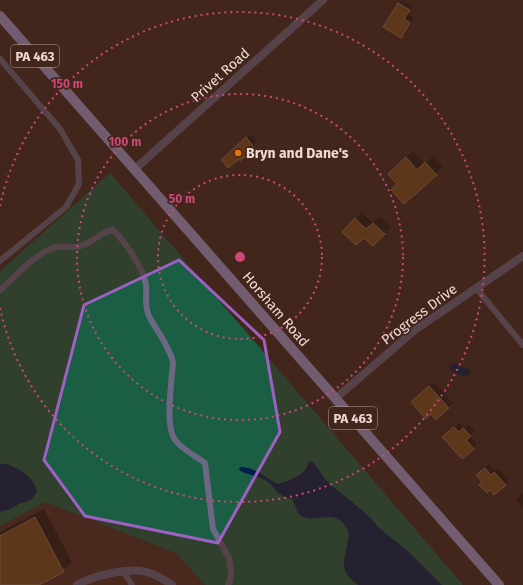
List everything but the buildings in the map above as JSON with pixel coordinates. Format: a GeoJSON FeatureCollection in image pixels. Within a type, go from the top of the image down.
{"type":"FeatureCollection","features":[{"type":"Feature","properties":{"kind":"main road","name":"Horsham Road"},"geometry":{"type":"LineString","coordinates":[[0,16],[336,398],[498,585]]}},
{"type":"Feature","properties":{"kind":"street","name":"Privet Road"},"geometry":{"type":"LineString","coordinates":[[135,169],[322,0]]}},
{"type":"Feature","properties":{"kind":"street","name":"Progress Drive"},"geometry":{"type":"LineString","coordinates":[[336,398],[415,330],[523,256]]}},
{"type":"Feature","properties":{"kind":"street"},"geometry":{"type":"LineString","coordinates":[[77,585],[86,580],[123,571],[146,572],[172,585]]}},
{"type":"Feature","properties":{"kind":"lane"},"geometry":{"type":"LineString","coordinates":[[0,59],[60,128],[78,160],[79,184],[66,207],[0,261]]}},
{"type":"Feature","properties":{"kind":"lane"},"geometry":{"type":"LineString","coordinates":[[0,290],[31,262],[56,247],[72,248],[81,246],[105,231],[113,230],[127,246],[144,277],[146,287],[146,306],[149,316],[170,353],[172,362],[169,423],[171,435],[182,447],[205,463],[213,529],[229,558],[231,570],[228,585]]}},
{"type":"Feature","properties":{"kind":"lane"},"geometry":{"type":"LineString","coordinates":[[476,288],[523,345]]}},
{"type":"Feature","properties":{"kind":"lane"},"geometry":{"type":"LineString","coordinates":[[123,571],[132,585]]}},
{"type":"Feature","properties":{"kind":"highlighted area"},"geometry":{"type":"Polygon","coordinates":[[[179,260],[264,340],[280,432],[218,543],[85,516],[44,460],[84,305],[179,260]]]}},
{"type":"Feature","properties":{"kind":"shaded area"},"geometry":{"type":"Polygon","coordinates":[[[45,502],[176,553],[205,585],[0,585],[0,526],[45,502]]]}},
{"type":"Feature","properties":{"kind":"green space"},"geometry":{"type":"Polygon","coordinates":[[[110,173],[463,585],[205,585],[176,553],[45,502],[0,526],[0,271],[110,173]]]}},
{"type":"Feature","properties":{"kind":"water"},"geometry":{"type":"Polygon","coordinates":[[[454,363],[457,363],[460,366],[470,370],[470,375],[462,377],[449,370],[454,363]]]}},
{"type":"Feature","properties":{"kind":"water"},"geometry":{"type":"Polygon","coordinates":[[[309,461],[314,463],[325,479],[333,487],[409,552],[442,585],[358,585],[349,577],[345,569],[344,559],[349,535],[345,525],[339,520],[333,518],[305,518],[299,514],[292,499],[282,495],[267,481],[239,470],[240,467],[245,467],[260,473],[277,484],[300,475],[307,467],[309,461]]]}},
{"type":"Feature","properties":{"kind":"water"},"geometry":{"type":"Polygon","coordinates":[[[0,464],[7,464],[26,474],[33,482],[37,492],[31,500],[0,512],[0,464]]]}},
{"type":"Feature","properties":{"kind":"place","name":"Bryn and Dane's"},"geometry":{"type":"Point","coordinates":[238,153]}}]}
